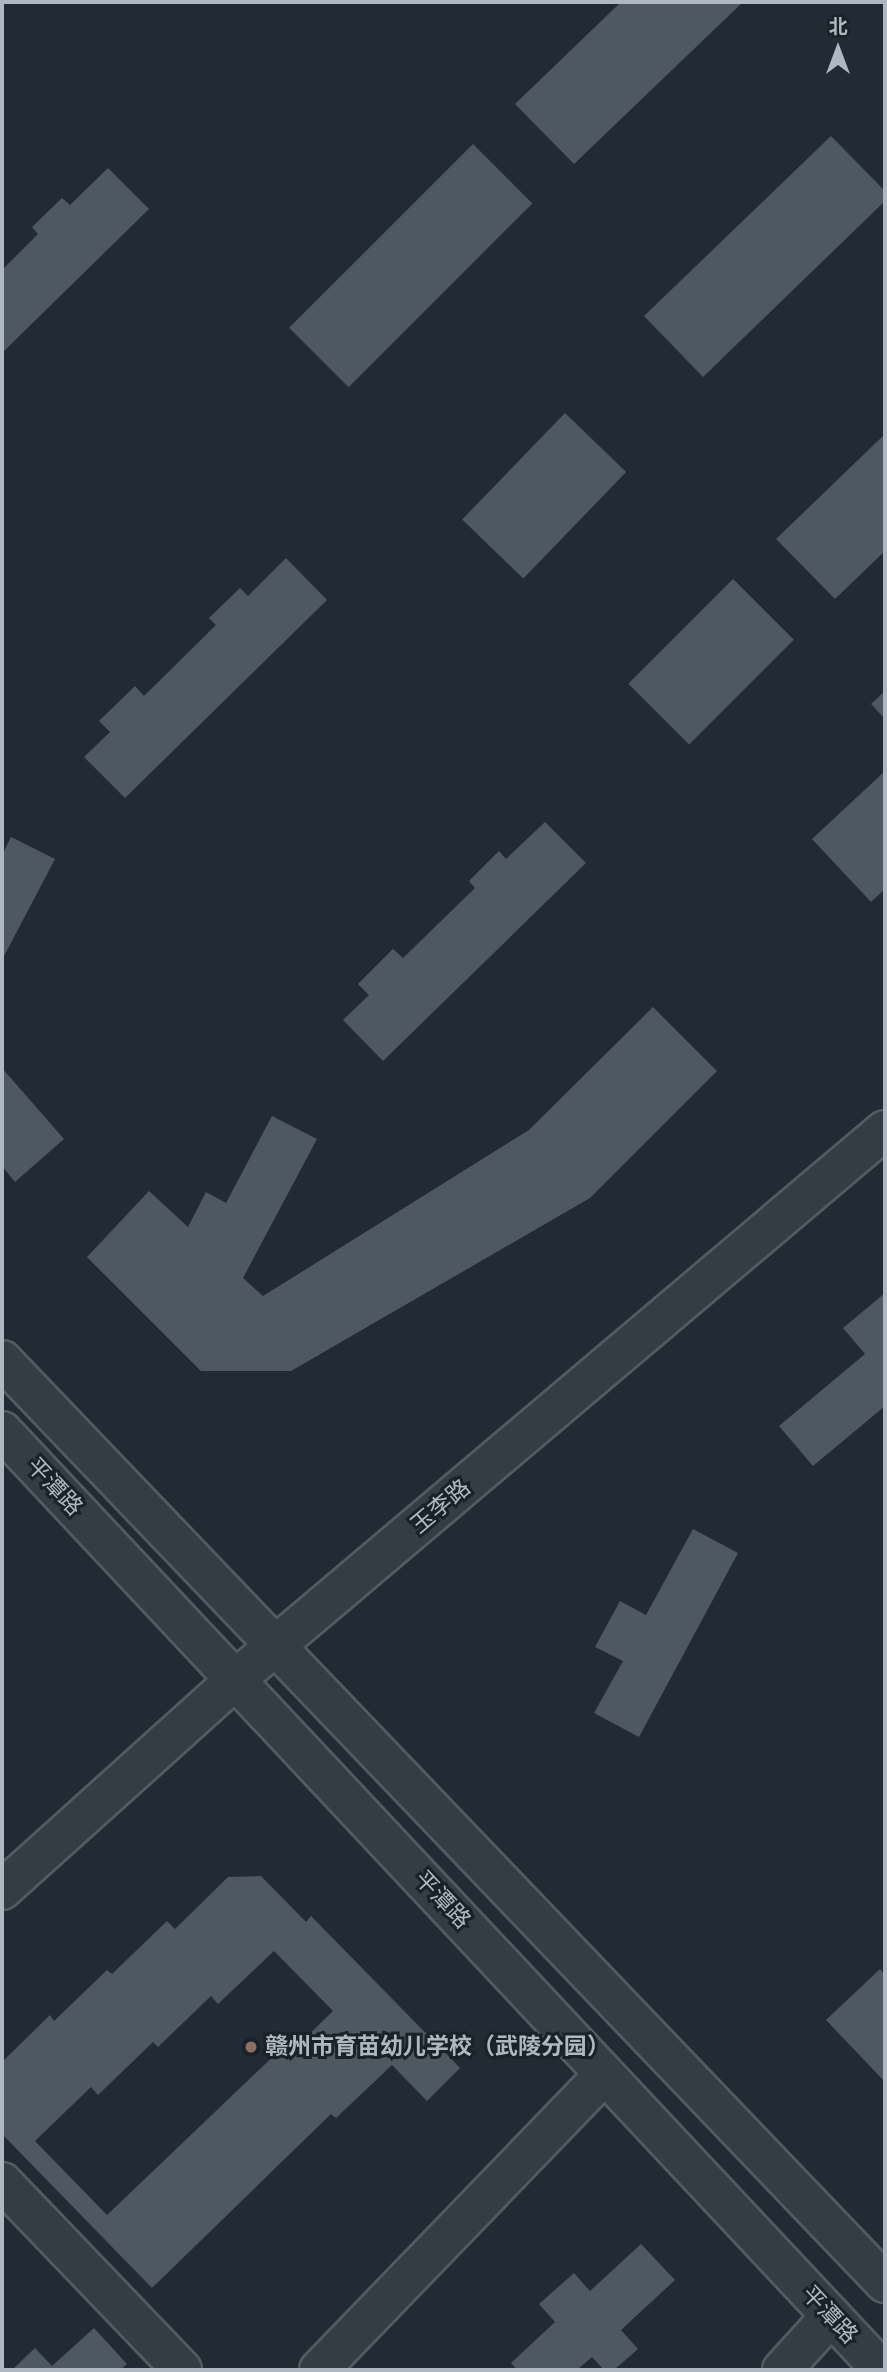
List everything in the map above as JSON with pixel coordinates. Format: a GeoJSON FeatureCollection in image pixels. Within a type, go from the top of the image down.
{"type":"FeatureCollection","features":[{"type":"Feature","properties":{"kind":"street","name":"玉李路"},"geometry":{"type":"LineString","coordinates":[[2,1890],[236,1679],[885,1130]]}},
{"type":"Feature","properties":{"kind":"street"},"geometry":{"type":"LineString","coordinates":[[2,1360],[273,1649],[885,2283]]}},
{"type":"Feature","properties":{"kind":"street","name":"平潭路"},"geometry":{"type":"LineString","coordinates":[[2,1431],[882,2370]]}},
{"type":"Feature","properties":{"kind":"street"},"geometry":{"type":"LineString","coordinates":[[318,2370],[604,2075]]}},
{"type":"Feature","properties":{"kind":"street"},"geometry":{"type":"LineString","coordinates":[[2,2182],[181,2370]]}},
{"type":"Feature","properties":{"kind":"street"},"geometry":{"type":"LineString","coordinates":[[782,2370],[831,2316]]}},
{"type":"Feature","properties":{"kind":"building"},"geometry":{"type":"Polygon","coordinates":[[[621,2],[743,2],[574,164],[515,104],[621,2]]]}},
{"type":"Feature","properties":{"kind":"building"},"geometry":{"type":"Polygon","coordinates":[[[831,136],[885,191],[885,201],[703,377],[644,316],[831,136]]]}},
{"type":"Feature","properties":{"kind":"building"},"geometry":{"type":"Polygon","coordinates":[[[473,144],[532,203],[349,387],[289,328],[473,144]]]}},
{"type":"Feature","properties":{"kind":"building"},"geometry":{"type":"Polygon","coordinates":[[[108,168],[149,209],[2,353],[2,270],[38,234],[32,227],[62,198],[70,205],[108,168]]]}},
{"type":"Feature","properties":{"kind":"building"},"geometry":{"type":"Polygon","coordinates":[[[565,413],[626,472],[523,579],[462,519],[565,413]]]}},
{"type":"Feature","properties":{"kind":"building"},"geometry":{"type":"Polygon","coordinates":[[[885,434],[885,551],[835,599],[776,539],[885,434]]]}},
{"type":"Feature","properties":{"kind":"building"},"geometry":{"type":"Polygon","coordinates":[[[286,558],[327,600],[125,798],[84,757],[110,732],[99,721],[135,686],[144,696],[216,625],[209,618],[240,588],[248,596],[286,558]]]}},
{"type":"Feature","properties":{"kind":"building"},"geometry":{"type":"Polygon","coordinates":[[[733,579],[794,640],[689,744],[628,684],[733,579]]]}},
{"type":"Feature","properties":{"kind":"building"},"geometry":{"type":"Polygon","coordinates":[[[885,691],[885,719],[871,704],[885,691]]]}},
{"type":"Feature","properties":{"kind":"building"},"geometry":{"type":"Polygon","coordinates":[[[885,771],[885,889],[871,902],[812,839],[885,771]]]}},
{"type":"Feature","properties":{"kind":"building"},"geometry":{"type":"Polygon","coordinates":[[[545,822],[586,863],[383,1061],[343,1020],[369,995],[358,984],[393,949],[403,958],[475,888],[469,881],[499,851],[506,859],[545,822]]]}},
{"type":"Feature","properties":{"kind":"building"},"geometry":{"type":"Polygon","coordinates":[[[11,837],[55,859],[2,960],[2,855],[11,837]]]}},
{"type":"Feature","properties":{"kind":"building"},"geometry":{"type":"Polygon","coordinates":[[[653,1007],[717,1071],[590,1198],[291,1371],[201,1371],[87,1257],[149,1191],[188,1227],[206,1192],[226,1203],[272,1116],[317,1139],[243,1278],[263,1296],[529,1130],[653,1007]]]}},
{"type":"Feature","properties":{"kind":"building"},"geometry":{"type":"Polygon","coordinates":[[[2,1068],[64,1139],[15,1182],[2,1166],[2,1068]]]}},
{"type":"Feature","properties":{"kind":"building"},"geometry":{"type":"Polygon","coordinates":[[[885,1293],[885,1406],[813,1466],[779,1426],[865,1354],[843,1328],[885,1293]]]}},
{"type":"Feature","properties":{"kind":"building"},"geometry":{"type":"Polygon","coordinates":[[[693,1529],[738,1553],[639,1737],[594,1713],[623,1661],[595,1647],[620,1601],[646,1615],[693,1529]]]}},
{"type":"Feature","properties":{"kind":"building"},"geometry":{"type":"Polygon","coordinates":[[[261,1876],[306,1922],[311,1916],[460,2068],[427,2101],[392,2065],[336,2118],[331,2114],[152,2288],[2,2134],[2,2062],[50,2015],[54,2021],[107,1970],[112,1974],[167,1921],[175,1929],[228,1877],[261,1876]],[[274,1951],[218,2004],[211,1996],[158,2047],[153,2042],[98,2095],[91,2087],[35,2141],[107,2215],[283,2047],[290,2053],[333,2011],[274,1951]]]}},
{"type":"Feature","properties":{"kind":"building"},"geometry":{"type":"Polygon","coordinates":[[[880,1969],[885,1975],[885,2082],[826,2020],[880,1969]]]}},
{"type":"Feature","properties":{"kind":"building"},"geometry":{"type":"Polygon","coordinates":[[[641,2244],[675,2280],[621,2330],[638,2349],[614,2370],[604,2370],[592,2357],[577,2370],[517,2370],[511,2363],[555,2322],[539,2304],[574,2273],[590,2291],[641,2244]]]}},
{"type":"Feature","properties":{"kind":"building"},"geometry":{"type":"Polygon","coordinates":[[[94,2328],[127,2364],[120,2370],[12,2370],[35,2348],[52,2366],[94,2328]]]}},
{"type":"Feature","properties":{"kind":"place","name":"赣州市育苗幼儿学校（武陵分园）"},"geometry":{"type":"Point","coordinates":[251,2047]}}]}
